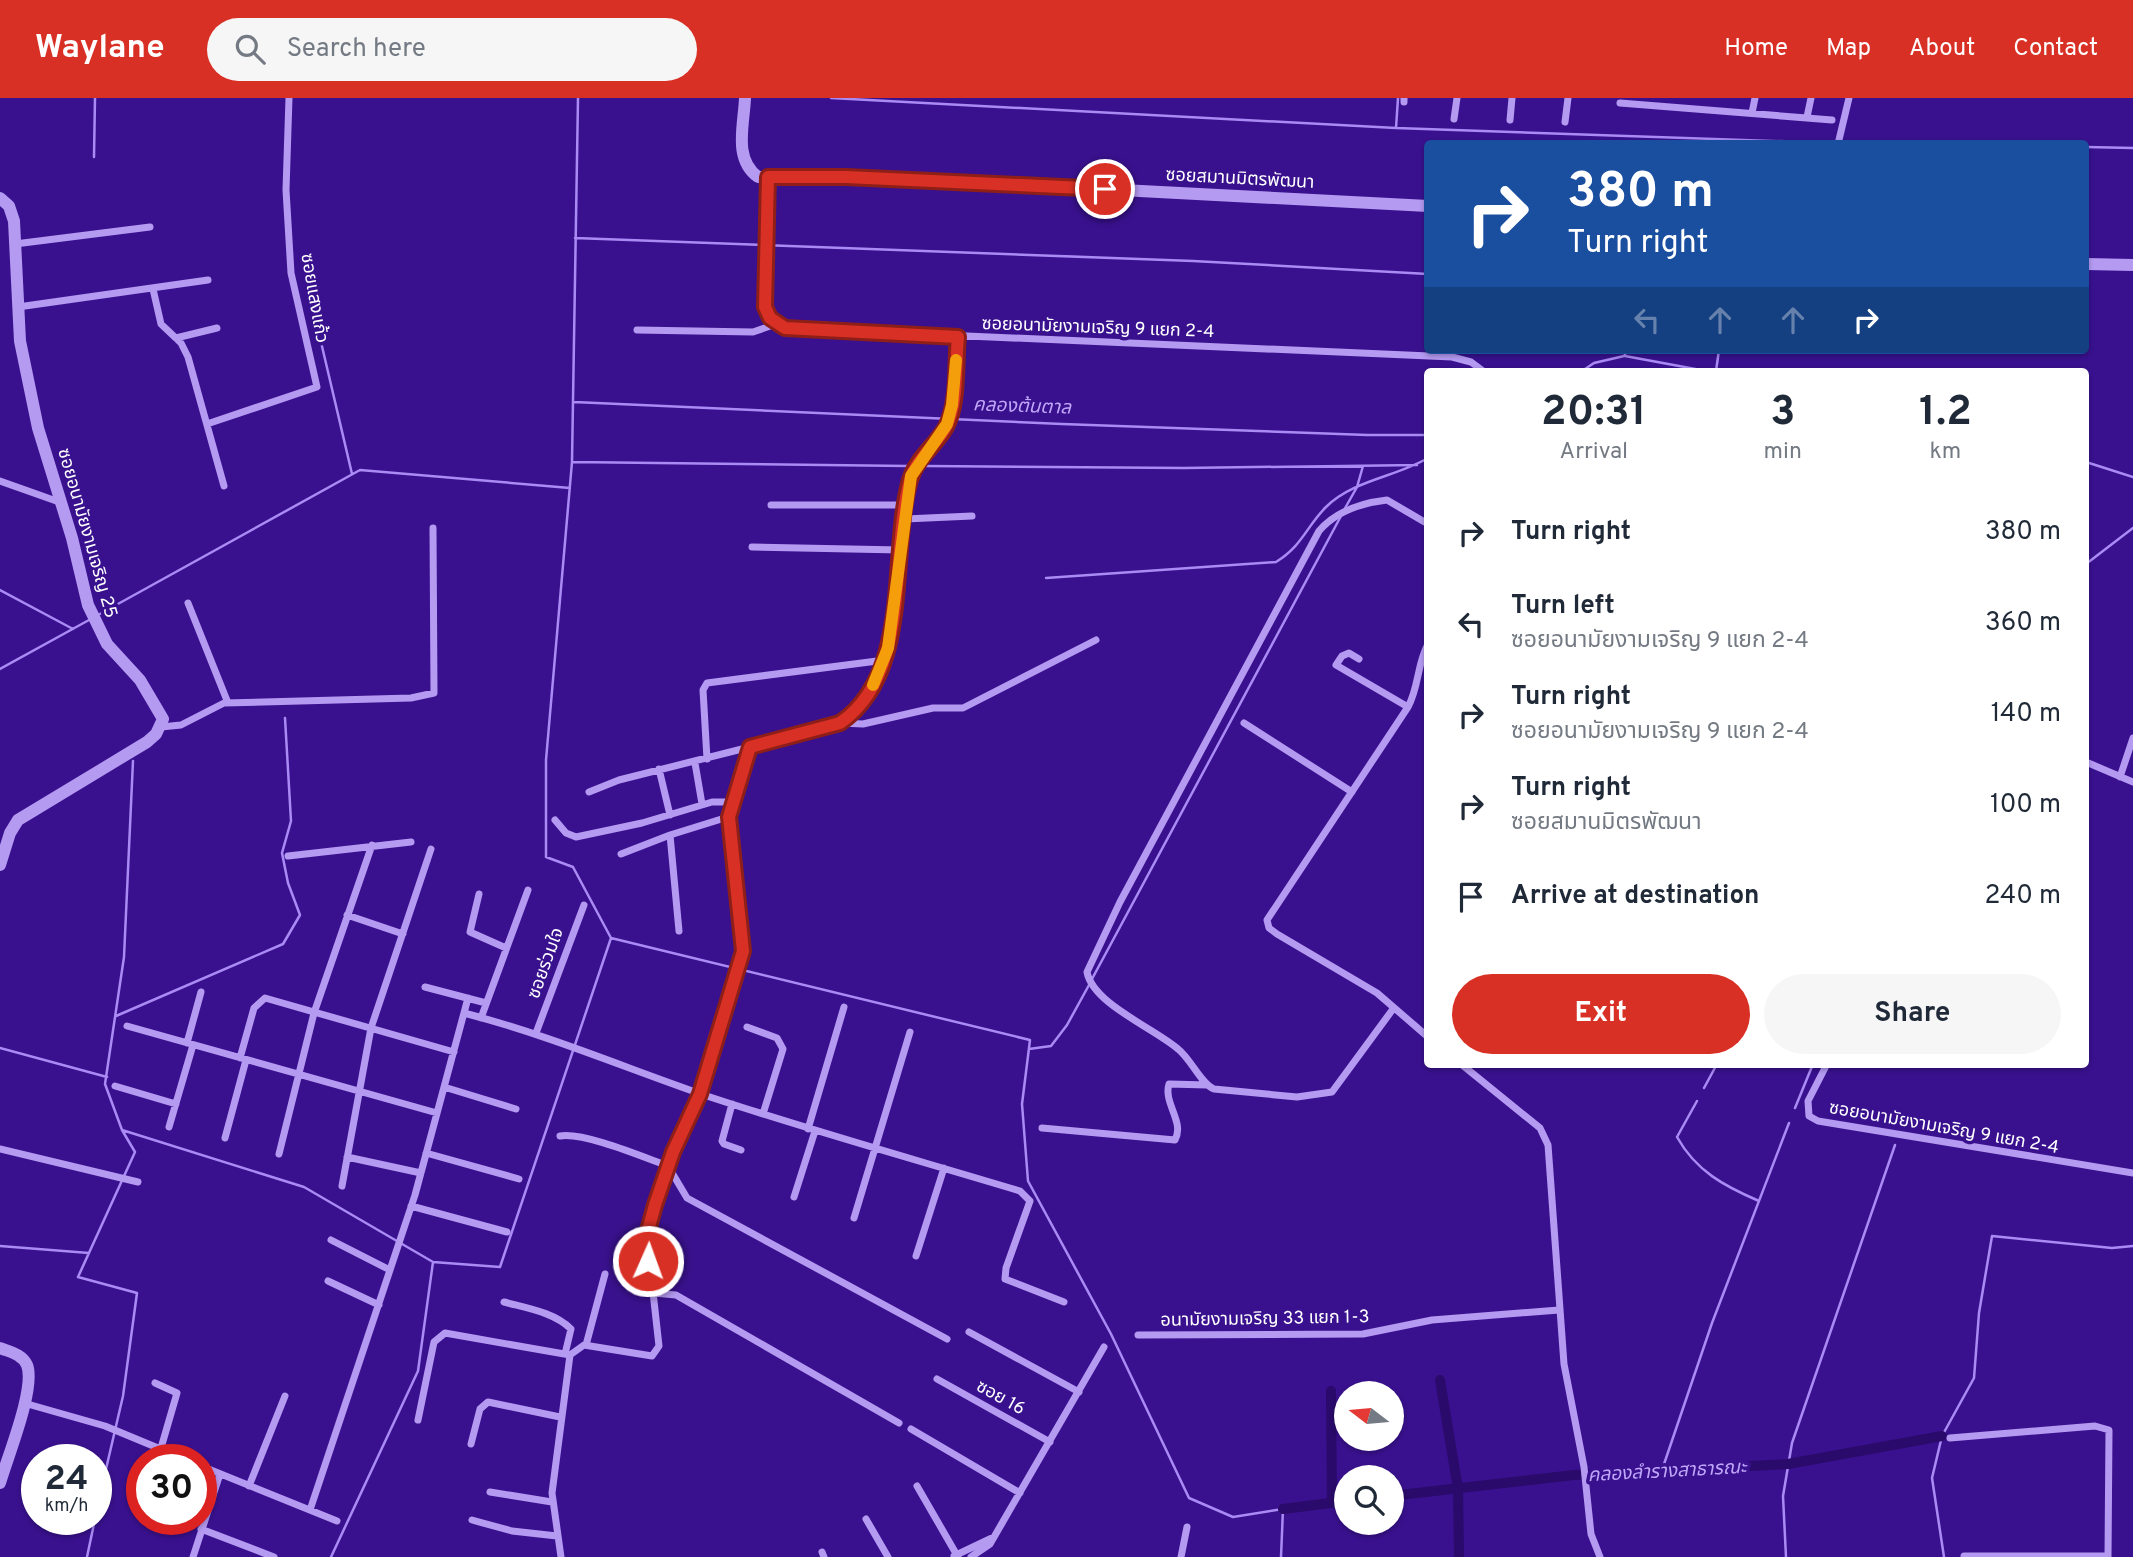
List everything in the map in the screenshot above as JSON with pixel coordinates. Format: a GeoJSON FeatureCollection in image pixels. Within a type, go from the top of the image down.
{"type":"FeatureCollection","features":[{"type":"Feature","properties":{"kind":"street","name":"ซอยแสงแก้ว"},"geometry":{"type":"LineString","coordinates":[[208,424],[314,391],[317,387],[291,273],[286,190],[286,122],[289,98]]}},
{"type":"Feature","properties":{"kind":"street"},"geometry":{"type":"LineString","coordinates":[[1454,119],[1457,98]]}},
{"type":"Feature","properties":{"kind":"street"},"geometry":{"type":"LineString","coordinates":[[1510,120],[1512,98]]}},
{"type":"Feature","properties":{"kind":"street"},"geometry":{"type":"LineString","coordinates":[[1565,122],[1568,98]]}},
{"type":"Feature","properties":{"kind":"street"},"geometry":{"type":"LineString","coordinates":[[1693,108],[1694,98]]}},
{"type":"Feature","properties":{"kind":"street"},"geometry":{"type":"LineString","coordinates":[[1752,113],[1755,98]]}},
{"type":"Feature","properties":{"kind":"street"},"geometry":{"type":"LineString","coordinates":[[1807,117],[1811,98]]}},
{"type":"Feature","properties":{"kind":"street"},"geometry":{"type":"LineString","coordinates":[[1839,140],[1849,98]]}},
{"type":"Feature","properties":{"kind":"street"},"geometry":{"type":"LineString","coordinates":[[1620,103],[1634,101],[1832,120]]}},
{"type":"Feature","properties":{"kind":"street"},"geometry":{"type":"LineString","coordinates":[[637,330],[753,332],[776,324],[765,307],[768,177],[758,177],[745,164],[741,147],[744,104]]}},
{"type":"Feature","properties":{"kind":"street","name":"ซอยสมานมิตรพัฒนา"},"geometry":{"type":"LineString","coordinates":[[768,177],[884,178],[1424,206]]}},
{"type":"Feature","properties":{"kind":"street","name":"ซอยอนามัยงามเจริญ 25"},"geometry":{"type":"LineString","coordinates":[[0,198],[12,214],[20,341],[38,428],[96,625],[107,644],[156,702],[162,713],[161,727]]}},
{"type":"Feature","properties":{"kind":"street"},"geometry":{"type":"LineString","coordinates":[[15,244],[150,227]]}},
{"type":"Feature","properties":{"kind":"street"},"geometry":{"type":"LineString","coordinates":[[2089,264],[2133,265]]}},
{"type":"Feature","properties":{"kind":"street"},"geometry":{"type":"LineString","coordinates":[[18,307],[208,280]]}},
{"type":"Feature","properties":{"kind":"street"},"geometry":{"type":"LineString","coordinates":[[153,289],[161,324],[176,338],[187,357],[224,486]]}},
{"type":"Feature","properties":{"kind":"street","name":"ซอยอนามัยงามเจริญ 9 แยก 2-4"},"geometry":{"type":"LineString","coordinates":[[776,324],[785,328],[958,337],[1452,357],[1471,362],[1479,368]]}},
{"type":"Feature","properties":{"kind":"street"},"geometry":{"type":"LineString","coordinates":[[176,338],[217,328]]}},
{"type":"Feature","properties":{"kind":"street"},"geometry":{"type":"LineString","coordinates":[[840,723],[860,704],[886,660],[914,470],[947,424],[958,337]]}},
{"type":"Feature","properties":{"kind":"street"},"geometry":{"type":"LineString","coordinates":[[0,481],[62,503]]}},
{"type":"Feature","properties":{"kind":"street"},"geometry":{"type":"LineString","coordinates":[[1206,1085],[1195,1065],[1177,1047],[1093,986],[1087,972],[1090,960],[1319,531],[1330,518],[1357,505],[1387,500],[1424,522]]}},
{"type":"Feature","properties":{"kind":"street"},"geometry":{"type":"LineString","coordinates":[[771,505],[907,505]]}},
{"type":"Feature","properties":{"kind":"street"},"geometry":{"type":"LineString","coordinates":[[905,519],[972,516]]}},
{"type":"Feature","properties":{"kind":"street"},"geometry":{"type":"LineString","coordinates":[[0,865],[10,833],[18,820],[147,742],[161,727],[181,725],[216,705],[411,698],[434,693],[433,527]]}},
{"type":"Feature","properties":{"kind":"street"},"geometry":{"type":"LineString","coordinates":[[752,547],[901,550]]}},
{"type":"Feature","properties":{"kind":"street"},"geometry":{"type":"LineString","coordinates":[[188,603],[228,703]]}},
{"type":"Feature","properties":{"kind":"street"},"geometry":{"type":"LineString","coordinates":[[589,792],[659,769],[707,759],[840,723],[863,724],[933,708],[963,708],[1096,640]]}},
{"type":"Feature","properties":{"kind":"street"},"geometry":{"type":"LineString","coordinates":[[1359,659],[1349,653],[1342,656],[1336,665],[1408,707]]}},
{"type":"Feature","properties":{"kind":"street"},"geometry":{"type":"LineString","coordinates":[[1424,653],[1420,662],[1418,686],[1408,707],[1267,920],[1269,928],[1277,934],[1377,993],[1424,1034]]}},
{"type":"Feature","properties":{"kind":"street"},"geometry":{"type":"LineString","coordinates":[[707,759],[703,690],[707,683],[886,660]]}},
{"type":"Feature","properties":{"kind":"street"},"geometry":{"type":"LineString","coordinates":[[1244,723],[1352,792]]}},
{"type":"Feature","properties":{"kind":"street"},"geometry":{"type":"LineString","coordinates":[[2120,776],[2133,738]]}},
{"type":"Feature","properties":{"kind":"street"},"geometry":{"type":"LineString","coordinates":[[418,1420],[434,1342],[445,1333],[567,1354],[586,1345],[652,1356],[660,1339],[647,1255],[651,1217],[668,1166],[700,1094],[744,942],[729,817],[750,747]]}},
{"type":"Feature","properties":{"kind":"street"},"geometry":{"type":"LineString","coordinates":[[695,762],[702,804]]}},
{"type":"Feature","properties":{"kind":"street"},"geometry":{"type":"LineString","coordinates":[[2089,763],[2133,782]]}},
{"type":"Feature","properties":{"kind":"street"},"geometry":{"type":"LineString","coordinates":[[659,769],[670,816]]}},
{"type":"Feature","properties":{"kind":"street"},"geometry":{"type":"LineString","coordinates":[[555,820],[566,833],[576,837],[670,816],[702,804],[732,802]]}},
{"type":"Feature","properties":{"kind":"street"},"geometry":{"type":"LineString","coordinates":[[621,854],[729,817]]}},
{"type":"Feature","properties":{"kind":"street"},"geometry":{"type":"LineString","coordinates":[[670,835],[679,931]]}},
{"type":"Feature","properties":{"kind":"street"},"geometry":{"type":"LineString","coordinates":[[288,856],[411,842]]}},
{"type":"Feature","properties":{"kind":"street"},"geometry":{"type":"LineString","coordinates":[[279,1154],[314,1013],[372,845]]}},
{"type":"Feature","properties":{"kind":"street"},"geometry":{"type":"LineString","coordinates":[[342,1186],[371,1028],[431,849]]}},
{"type":"Feature","properties":{"kind":"street"},"geometry":{"type":"LineString","coordinates":[[481,1018],[528,890]]}},
{"type":"Feature","properties":{"kind":"street"},"geometry":{"type":"LineString","coordinates":[[479,894],[470,932],[506,948]]}},
{"type":"Feature","properties":{"kind":"street","name":"ซอยร่วมใจ"},"geometry":{"type":"LineString","coordinates":[[536,1033],[584,905]]}},
{"type":"Feature","properties":{"kind":"street"},"geometry":{"type":"LineString","coordinates":[[347,915],[403,934]]}},
{"type":"Feature","properties":{"kind":"street"},"geometry":{"type":"LineString","coordinates":[[425,987],[486,1003]]}},
{"type":"Feature","properties":{"kind":"street"},"geometry":{"type":"LineString","coordinates":[[169,1127],[201,992]]}},
{"type":"Feature","properties":{"kind":"street"},"geometry":{"type":"LineString","coordinates":[[310,1510],[404,1231],[468,998]]}},
{"type":"Feature","properties":{"kind":"street"},"geometry":{"type":"LineString","coordinates":[[225,1138],[254,1008],[261,999],[454,1052]]}},
{"type":"Feature","properties":{"kind":"street"},"geometry":{"type":"LineString","coordinates":[[794,1197],[844,1007]]}},
{"type":"Feature","properties":{"kind":"street"},"geometry":{"type":"LineString","coordinates":[[1041,1128],[1175,1140],[1178,1128],[1167,1092],[1169,1084],[1206,1085],[1214,1089],[1297,1097],[1332,1092],[1393,1009]]}},
{"type":"Feature","properties":{"kind":"street"},"geometry":{"type":"LineString","coordinates":[[464,1013],[566,1043],[700,1094],[1028,1196],[1028,1211],[1004,1276],[1064,1302]]}},
{"type":"Feature","properties":{"kind":"street"},"geometry":{"type":"LineString","coordinates":[[127,1026],[437,1113]]}},
{"type":"Feature","properties":{"kind":"street"},"geometry":{"type":"LineString","coordinates":[[747,1027],[777,1038],[783,1049],[763,1114]]}},
{"type":"Feature","properties":{"kind":"street"},"geometry":{"type":"LineString","coordinates":[[854,1218],[910,1032]]}},
{"type":"Feature","properties":{"kind":"street"},"geometry":{"type":"LineString","coordinates":[[1466,1068],[1540,1128],[1544,1136],[1550,1160],[1564,1364],[1584,1467],[1591,1534],[1601,1557]]}},
{"type":"Feature","properties":{"kind":"street","name":"ซอยอนามัยงามเจริญ 9 แยก 2-4"},"geometry":{"type":"LineString","coordinates":[[1825,1068],[1806,1107],[1809,1116],[1818,1121],[2133,1173]]}},
{"type":"Feature","properties":{"kind":"street"},"geometry":{"type":"LineString","coordinates":[[115,1086],[176,1104]]}},
{"type":"Feature","properties":{"kind":"street"},"geometry":{"type":"LineString","coordinates":[[444,1087],[516,1109]]}},
{"type":"Feature","properties":{"kind":"street"},"geometry":{"type":"LineString","coordinates":[[732,1104],[722,1141],[741,1150]]}},
{"type":"Feature","properties":{"kind":"street"},"geometry":{"type":"LineString","coordinates":[[560,1136],[569,1135],[668,1166],[687,1198],[947,1339]]}},
{"type":"Feature","properties":{"kind":"street"},"geometry":{"type":"LineString","coordinates":[[0,1149],[138,1182]]}},
{"type":"Feature","properties":{"kind":"street"},"geometry":{"type":"LineString","coordinates":[[426,1153],[519,1179]]}},
{"type":"Feature","properties":{"kind":"street"},"geometry":{"type":"LineString","coordinates":[[347,1157],[421,1173]]}},
{"type":"Feature","properties":{"kind":"street"},"geometry":{"type":"LineString","coordinates":[[916,1256],[944,1168]]}},
{"type":"Feature","properties":{"kind":"street"},"geometry":{"type":"LineString","coordinates":[[411,1206],[506,1232]]}},
{"type":"Feature","properties":{"kind":"street"},"geometry":{"type":"LineString","coordinates":[[331,1240],[390,1270]]}},
{"type":"Feature","properties":{"kind":"street"},"geometry":{"type":"LineString","coordinates":[[586,1345],[605,1274]]}},
{"type":"Feature","properties":{"kind":"street"},"geometry":{"type":"LineString","coordinates":[[328,1281],[379,1305]]}},
{"type":"Feature","properties":{"kind":"street"},"geometry":{"type":"LineString","coordinates":[[654,1293],[676,1295],[898,1423]]}},
{"type":"Feature","properties":{"kind":"street"},"geometry":{"type":"LineString","coordinates":[[504,1302],[551,1315],[570,1329],[552,1502],[561,1557]]}},
{"type":"Feature","properties":{"kind":"street","name":"อนามัยงามเจริญ 33 แยก 1-3"},"geometry":{"type":"LineString","coordinates":[[1138,1335],[1363,1334],[1432,1320],[1559,1310]]}},
{"type":"Feature","properties":{"kind":"street"},"geometry":{"type":"LineString","coordinates":[[969,1332],[1079,1392]]}},
{"type":"Feature","properties":{"kind":"street"},"geometry":{"type":"LineString","coordinates":[[971,1557],[988,1547],[1104,1347]]}},
{"type":"Feature","properties":{"kind":"street"},"geometry":{"type":"LineString","coordinates":[[0,1348],[16,1354],[26,1363],[29,1382],[0,1483]]}},
{"type":"Feature","properties":{"kind":"street","name":"ซอย 16"},"geometry":{"type":"LineString","coordinates":[[937,1379],[1050,1442]]}},
{"type":"Feature","properties":{"kind":"street"},"geometry":{"type":"LineString","coordinates":[[155,1383],[177,1393],[163,1444]]}},
{"type":"Feature","properties":{"kind":"street"},"geometry":{"type":"LineString","coordinates":[[249,1486],[285,1396]]}},
{"type":"Feature","properties":{"kind":"street"},"geometry":{"type":"LineString","coordinates":[[471,1444],[481,1409],[488,1402],[560,1417]]}},
{"type":"Feature","properties":{"kind":"street"},"geometry":{"type":"LineString","coordinates":[[24,1403],[104,1426],[151,1444]]}},
{"type":"Feature","properties":{"kind":"street"},"geometry":{"type":"LineString","coordinates":[[1950,1438],[2095,1426],[2109,1430],[2108,1557],[1964,1556]]}},
{"type":"Feature","properties":{"kind":"street"},"geometry":{"type":"LineString","coordinates":[[911,1429],[1020,1493]]}},
{"type":"Feature","properties":{"kind":"street"},"geometry":{"type":"LineString","coordinates":[[217,1473],[337,1521]]}},
{"type":"Feature","properties":{"kind":"street"},"geometry":{"type":"LineString","coordinates":[[217,1483],[220,1474]]}},
{"type":"Feature","properties":{"kind":"street"},"geometry":{"type":"LineString","coordinates":[[917,1486],[956,1556],[994,1537]]}},
{"type":"Feature","properties":{"kind":"street"},"geometry":{"type":"LineString","coordinates":[[490,1492],[552,1502]]}},
{"type":"Feature","properties":{"kind":"street"},"geometry":{"type":"LineString","coordinates":[[866,1519],[888,1557]]}},
{"type":"Feature","properties":{"kind":"street"},"geometry":{"type":"LineString","coordinates":[[472,1520],[512,1531],[557,1536]]}},
{"type":"Feature","properties":{"kind":"street"},"geometry":{"type":"LineString","coordinates":[[1181,1557],[1187,1527]]}},
{"type":"Feature","properties":{"kind":"street"},"geometry":{"type":"LineString","coordinates":[[193,1557],[199,1535]]}},
{"type":"Feature","properties":{"kind":"street"},"geometry":{"type":"LineString","coordinates":[[217,1535],[274,1557]]}},
{"type":"Feature","properties":{"kind":"waterway"},"geometry":{"type":"LineString","coordinates":[[94,157],[95,98]]}},
{"type":"Feature","properties":{"kind":"waterway"},"geometry":{"type":"LineString","coordinates":[[112,1444],[123,1396],[137,1293],[78,1277],[135,1152],[122,1130],[304,1187],[433,1262],[500,1267],[611,938],[573,867],[546,857],[546,760],[572,462],[578,98]]}},
{"type":"Feature","properties":{"kind":"waterway"},"geometry":{"type":"LineString","coordinates":[[831,98],[1396,128],[1747,140]]}},
{"type":"Feature","properties":{"kind":"waterway"},"geometry":{"type":"LineString","coordinates":[[1396,128],[1398,98]]}},
{"type":"Feature","properties":{"kind":"waterway"},"geometry":{"type":"LineString","coordinates":[[2089,147],[2133,148]]}},
{"type":"Feature","properties":{"kind":"waterway","name":"คลองต้นตาล"},"geometry":{"type":"LineString","coordinates":[[575,238],[1193,261],[1424,274]]}},
{"type":"Feature","properties":{"kind":"waterway"},"geometry":{"type":"LineString","coordinates":[[309,291],[352,474]]}},
{"type":"Feature","properties":{"kind":"waterway","name":"คลองต้นตาล"},"geometry":{"type":"LineString","coordinates":[[1625,354],[1690,368]]}},
{"type":"Feature","properties":{"kind":"waterway"},"geometry":{"type":"LineString","coordinates":[[1716,368],[1718,354]]}},
{"type":"Feature","properties":{"kind":"waterway","name":"คลองต้นตาล"},"geometry":{"type":"LineString","coordinates":[[1586,368],[1594,363],[1624,356]]}},
{"type":"Feature","properties":{"kind":"waterway","name":"คลองต้นตาล"},"geometry":{"type":"LineString","coordinates":[[574,402],[1062,424],[1424,435]]}},
{"type":"Feature","properties":{"kind":"waterway"},"geometry":{"type":"LineString","coordinates":[[1046,578],[1276,562],[1292,549],[1319,514],[1337,498],[1424,460]]}},
{"type":"Feature","properties":{"kind":"waterway"},"geometry":{"type":"LineString","coordinates":[[572,462],[908,466]]}},
{"type":"Feature","properties":{"kind":"waterway","name":"คลองต้นตาล"},"geometry":{"type":"LineString","coordinates":[[2089,463],[2133,477]]}},
{"type":"Feature","properties":{"kind":"waterway"},"geometry":{"type":"LineString","coordinates":[[925,466],[1184,468],[1417,465]]}},
{"type":"Feature","properties":{"kind":"waterway"},"geometry":{"type":"LineString","coordinates":[[1344,510],[1357,487],[1363,466]]}},
{"type":"Feature","properties":{"kind":"waterway"},"geometry":{"type":"LineString","coordinates":[[98,615],[360,470],[570,488]]}},
{"type":"Feature","properties":{"kind":"waterway"},"geometry":{"type":"LineString","coordinates":[[1092,979],[1341,516]]}},
{"type":"Feature","properties":{"kind":"waterway"},"geometry":{"type":"LineString","coordinates":[[2089,562],[2133,528]]}},
{"type":"Feature","properties":{"kind":"waterway"},"geometry":{"type":"LineString","coordinates":[[0,590],[73,629]]}},
{"type":"Feature","properties":{"kind":"waterway"},"geometry":{"type":"LineString","coordinates":[[0,669],[89,620]]}},
{"type":"Feature","properties":{"kind":"waterway"},"geometry":{"type":"LineString","coordinates":[[116,1016],[283,944],[300,915],[288,883],[282,853],[291,821],[285,718]]}},
{"type":"Feature","properties":{"kind":"waterway"},"geometry":{"type":"LineString","coordinates":[[122,1130],[105,1084],[124,957],[133,761]]}},
{"type":"Feature","properties":{"kind":"waterway"},"geometry":{"type":"LineString","coordinates":[[611,938],[1030,1040],[1022,1104],[1028,1181],[1111,1334],[1189,1498],[1233,1517],[1283,1509],[1281,1557]]}},
{"type":"Feature","properties":{"kind":"waterway"},"geometry":{"type":"LineString","coordinates":[[1029,1049],[1051,1046],[1067,1025],[1089,985]]}},
{"type":"Feature","properties":{"kind":"waterway"},"geometry":{"type":"LineString","coordinates":[[0,1048],[107,1077]]}},
{"type":"Feature","properties":{"kind":"waterway"},"geometry":{"type":"LineString","coordinates":[[1704,1088],[1715,1068]]}},
{"type":"Feature","properties":{"kind":"waterway"},"geometry":{"type":"LineString","coordinates":[[1795,1108],[1811,1068]]}},
{"type":"Feature","properties":{"kind":"waterway"},"geometry":{"type":"LineString","coordinates":[[1697,1101],[1677,1137],[1693,1159],[1712,1176],[1759,1201]]}},
{"type":"Feature","properties":{"kind":"waterway"},"geometry":{"type":"LineString","coordinates":[[1662,1470],[1712,1323],[1789,1123]]}},
{"type":"Feature","properties":{"kind":"waterway"},"geometry":{"type":"LineString","coordinates":[[1786,1557],[1783,1496],[1792,1443],[1895,1145]]}},
{"type":"Feature","properties":{"kind":"waterway"},"geometry":{"type":"LineString","coordinates":[[1944,1557],[1932,1478],[1942,1436],[1974,1378],[1979,1313],[1992,1236],[2112,1248],[2133,1246]]}},
{"type":"Feature","properties":{"kind":"waterway"},"geometry":{"type":"LineString","coordinates":[[0,1246],[89,1253]]}},
{"type":"Feature","properties":{"kind":"waterway"},"geometry":{"type":"LineString","coordinates":[[331,1557],[418,1371],[433,1262]]}},
{"type":"Feature","properties":{"kind":"waterway"},"geometry":{"type":"LineString","coordinates":[[1440,1380],[1458,1489],[1459,1557]]}},
{"type":"Feature","properties":{"kind":"waterway"},"geometry":{"type":"LineString","coordinates":[[1331,1391],[1332,1503]]}},
{"type":"Feature","properties":{"kind":"waterway","name":"คลองลำรางสาธารณะ"},"geometry":{"type":"LineString","coordinates":[[1404,1495],[1574,1475],[1788,1464],[1942,1436]]}},
{"type":"Feature","properties":{"kind":"waterway","name":"คลองลำรางสาธารณะ"},"geometry":{"type":"LineString","coordinates":[[1283,1509],[1334,1503]]}},
{"type":"Feature","properties":{"kind":"waterway"},"geometry":{"type":"LineString","coordinates":[[87,1557],[92,1535]]}},
{"type":"Feature","properties":{"kind":"slow traffic"},"geometry":{"type":"LineString","coordinates":[[873,685],[886,660],[911,476],[947,424],[952,405],[956,360]]}},
{"type":"Feature","properties":{"kind":"route"},"geometry":{"type":"LineString","coordinates":[[648,1261],[646,1238],[649,1224],[673,1152],[700,1094],[743,951],[729,817],[750,747],[840,723],[860,704],[879,674],[888,648],[911,476],[945,428],[952,405],[958,337],[785,328],[770,318],[765,307],[768,177],[846,177],[1105,189]]}}]}
